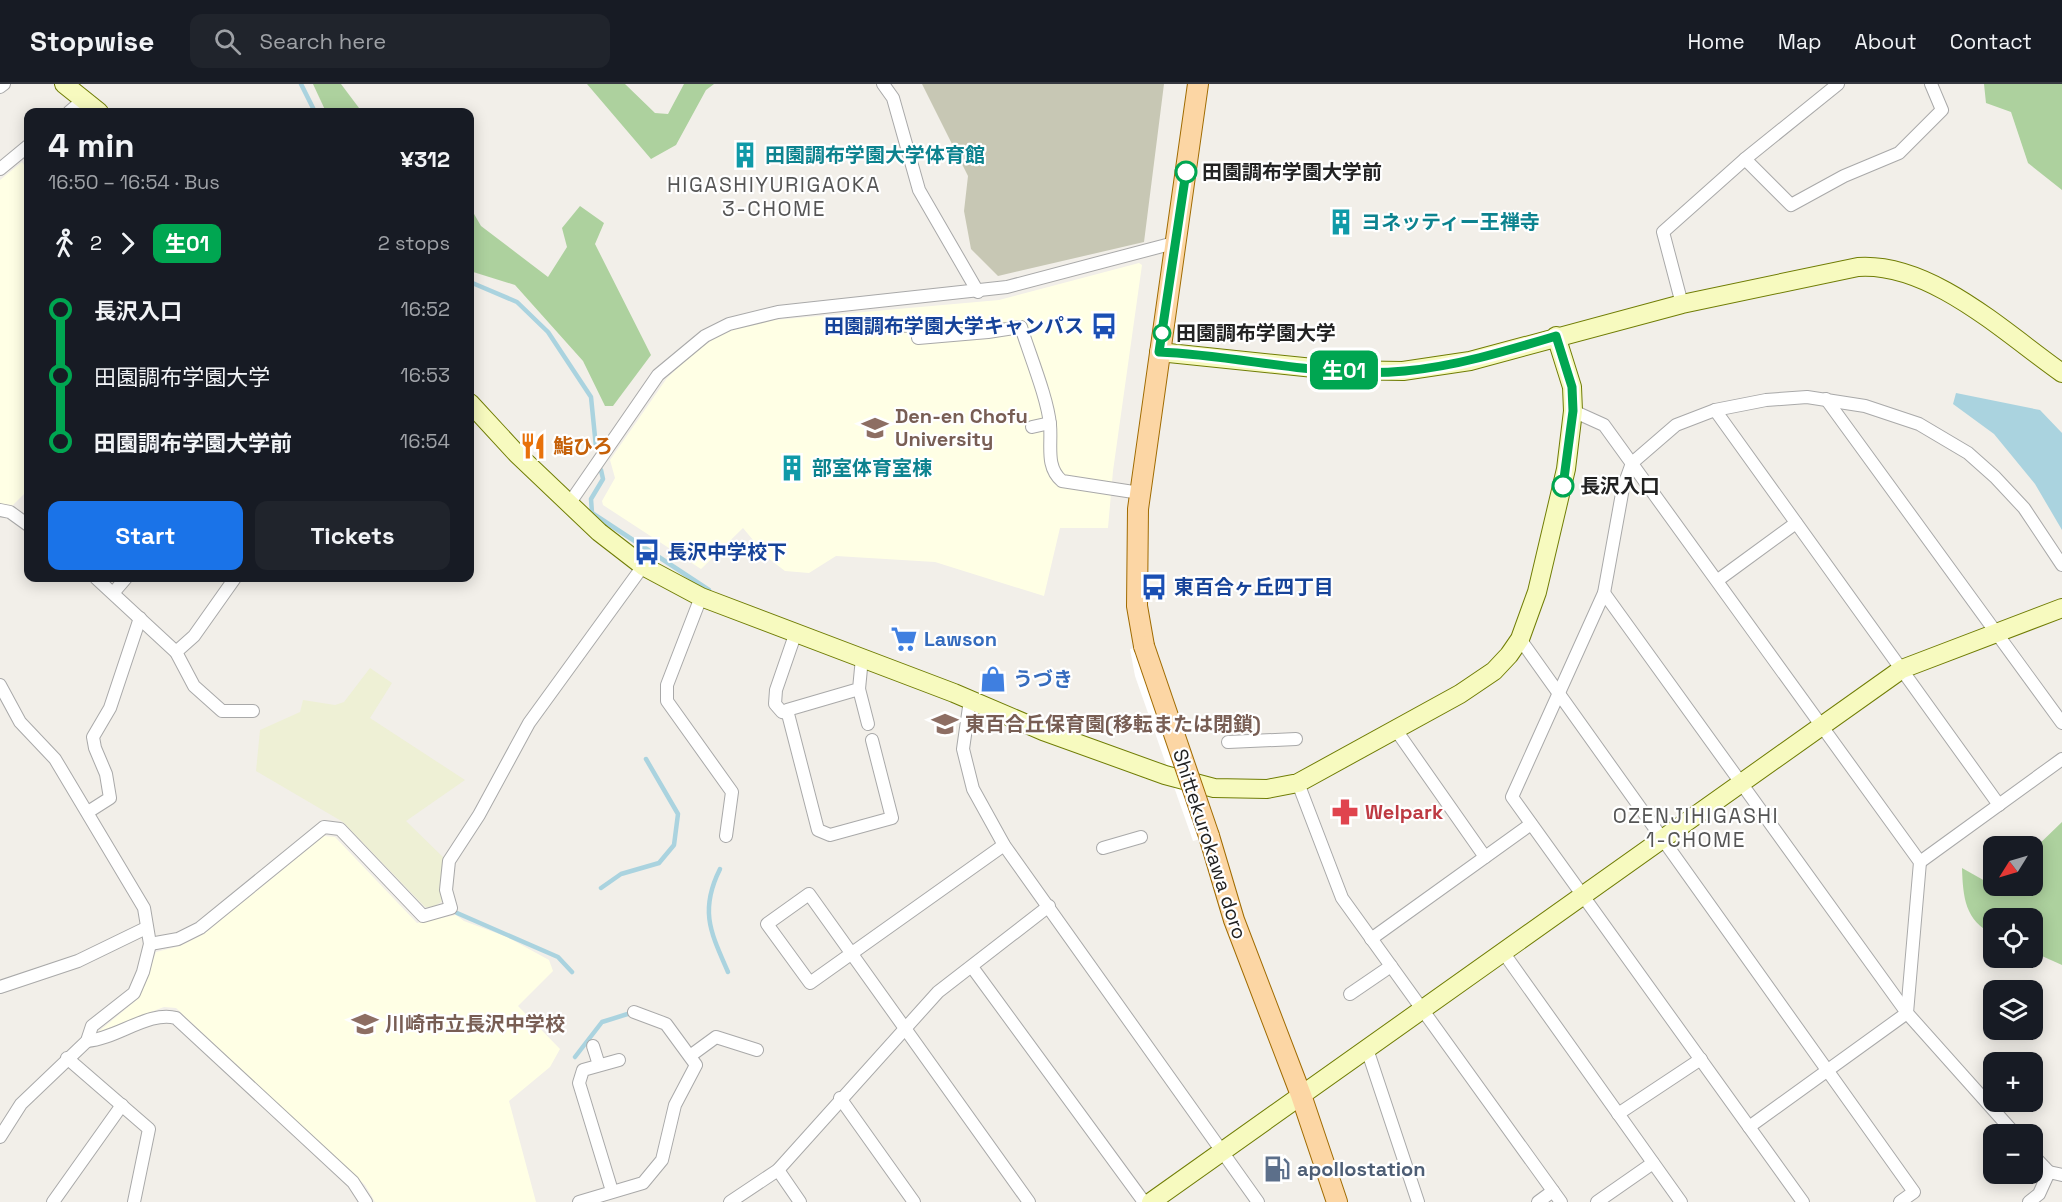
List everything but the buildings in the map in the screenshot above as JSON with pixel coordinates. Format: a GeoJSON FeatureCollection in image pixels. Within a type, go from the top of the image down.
{"type":"FeatureCollection","features":[{"type":"Feature","properties":{"kind":"main road","name":"Shittekurokawa doro"},"geometry":{"type":"LineString","coordinates":[[1198,84],[1140,493],[1137,606],[1144,646],[1249,961],[1301,1095],[1337,1202]]}},
{"type":"Feature","properties":{"kind":"street"},"geometry":{"type":"LineString","coordinates":[[0,87],[4,84]]}},
{"type":"Feature","properties":{"kind":"street"},"geometry":{"type":"LineString","coordinates":[[64,84],[94,108]]}},
{"type":"Feature","properties":{"kind":"street"},"geometry":{"type":"LineString","coordinates":[[883,84],[893,99],[919,190],[978,292]]}},
{"type":"Feature","properties":{"kind":"street"},"geometry":{"type":"LineString","coordinates":[[1682,304],[1663,232],[1745,159],[1838,84]]}},
{"type":"Feature","properties":{"kind":"street"},"geometry":{"type":"LineString","coordinates":[[1745,159],[1791,205],[1844,176],[1899,153],[1942,110],[1931,84]]}},
{"type":"Feature","properties":{"kind":"street"},"geometry":{"type":"LineString","coordinates":[[74,108],[83,100]]}},
{"type":"Feature","properties":{"kind":"street"},"geometry":{"type":"LineString","coordinates":[[0,169],[24,150]]}},
{"type":"Feature","properties":{"kind":"street"},"geometry":{"type":"LineString","coordinates":[[569,504],[658,375],[705,336],[729,324],[778,312],[978,292],[1007,287],[1174,243]]}},
{"type":"Feature","properties":{"kind":"street"},"geometry":{"type":"LineString","coordinates":[[1159,352],[1333,370],[1403,371],[1470,361],[1556,336],[1682,304],[1858,267],[1885,267],[1920,277],[1947,290],[2062,374]]}},
{"type":"Feature","properties":{"kind":"street"},"geometry":{"type":"LineString","coordinates":[[850,327],[897,325],[950,330],[958,334]]}},
{"type":"Feature","properties":{"kind":"street"},"geometry":{"type":"LineString","coordinates":[[918,338],[1021,327],[1050,423],[1050,456],[1055,475],[1062,481],[1140,493]]}},
{"type":"Feature","properties":{"kind":"street"},"geometry":{"type":"LineString","coordinates":[[474,407],[569,504],[643,566],[701,597],[970,700],[1043,731],[1165,775],[1214,788],[1267,789],[1298,783],[1475,685],[1509,656],[1520,639],[1537,592],[1556,518],[1566,469],[1573,411],[1572,387],[1556,336]]}},
{"type":"Feature","properties":{"kind":"street"},"geometry":{"type":"LineString","coordinates":[[1800,1201],[1512,796],[1557,692],[1604,593],[1623,488],[1632,463],[1677,425],[1715,410],[1766,400],[1807,397],[1865,406],[1919,424],[1968,453],[2024,508],[2062,565]]}},
{"type":"Feature","properties":{"kind":"street"},"geometry":{"type":"LineString","coordinates":[[1826,399],[2062,723]]}},
{"type":"Feature","properties":{"kind":"street"},"geometry":{"type":"LineString","coordinates":[[1715,410],[1999,805]]}},
{"type":"Feature","properties":{"kind":"street"},"geometry":{"type":"LineString","coordinates":[[1573,411],[1604,425],[1920,862],[1907,1013],[1749,1127]]}},
{"type":"Feature","properties":{"kind":"street"},"geometry":{"type":"LineString","coordinates":[[1032,427],[1050,423]]}},
{"type":"Feature","properties":{"kind":"street"},"geometry":{"type":"LineString","coordinates":[[0,510],[10,512],[24,522]]}},
{"type":"Feature","properties":{"kind":"street"},"geometry":{"type":"LineString","coordinates":[[1718,580],[1796,523]]}},
{"type":"Feature","properties":{"kind":"street"},"geometry":{"type":"LineString","coordinates":[[150,944],[178,939],[200,928],[324,826],[340,829],[423,916],[451,908],[446,890],[449,861],[479,815],[529,723],[643,566]]}},
{"type":"Feature","properties":{"kind":"street"},"geometry":{"type":"LineString","coordinates":[[101,582],[176,652],[194,687],[222,711],[253,711]]}},
{"type":"Feature","properties":{"kind":"street"},"geometry":{"type":"LineString","coordinates":[[114,592],[123,582]]}},
{"type":"Feature","properties":{"kind":"street"},"geometry":{"type":"LineString","coordinates":[[176,652],[194,636],[232,582]]}},
{"type":"Feature","properties":{"kind":"street"},"geometry":{"type":"LineString","coordinates":[[1604,593],[1907,1013],[2006,1124]]}},
{"type":"Feature","properties":{"kind":"street"},"geometry":{"type":"LineString","coordinates":[[701,597],[667,685],[666,701],[732,792],[726,836]]}},
{"type":"Feature","properties":{"kind":"street"},"geometry":{"type":"LineString","coordinates":[[1150,1202],[1902,669],[2062,608]]}},
{"type":"Feature","properties":{"kind":"street"},"geometry":{"type":"LineString","coordinates":[[88,812],[110,798],[106,774],[93,737],[110,708],[140,618]]}},
{"type":"Feature","properties":{"kind":"street"},"geometry":{"type":"LineString","coordinates":[[788,714],[782,712],[775,704],[776,690],[796,632]]}},
{"type":"Feature","properties":{"kind":"street"},"geometry":{"type":"LineString","coordinates":[[1520,639],[1914,1192],[1900,1202]]}},
{"type":"Feature","properties":{"kind":"street"},"geometry":{"type":"LineString","coordinates":[[862,658],[859,689],[868,724]]}},
{"type":"Feature","properties":{"kind":"street"},"geometry":{"type":"LineString","coordinates":[[0,685],[20,722],[55,759],[144,908],[150,944],[134,993],[92,1026],[87,1041],[21,1104],[0,1137]]}},
{"type":"Feature","properties":{"kind":"street"},"geometry":{"type":"LineString","coordinates":[[859,689],[787,710],[801,788],[818,830],[830,835],[892,818],[872,740]]}},
{"type":"Feature","properties":{"kind":"street"},"geometry":{"type":"LineString","coordinates":[[970,700],[963,749],[972,789],[1004,846],[1258,1202]]}},
{"type":"Feature","properties":{"kind":"street"},"geometry":{"type":"LineString","coordinates":[[1396,730],[1485,858]]}},
{"type":"Feature","properties":{"kind":"street"},"geometry":{"type":"LineString","coordinates":[[1228,742],[1296,739]]}},
{"type":"Feature","properties":{"kind":"street"},"geometry":{"type":"LineString","coordinates":[[1920,862],[2062,759]]}},
{"type":"Feature","properties":{"kind":"street"},"geometry":{"type":"LineString","coordinates":[[1298,783],[1342,898],[1561,1202]]}},
{"type":"Feature","properties":{"kind":"street"},"geometry":{"type":"LineString","coordinates":[[1371,939],[1531,824]]}},
{"type":"Feature","properties":{"kind":"street"},"geometry":{"type":"LineString","coordinates":[[1103,848],[1141,837]]}},
{"type":"Feature","properties":{"kind":"street"},"geometry":{"type":"LineString","coordinates":[[1004,846],[852,952],[810,983],[767,924],[809,894],[852,952],[1029,1202]]}},
{"type":"Feature","properties":{"kind":"street"},"geometry":{"type":"LineString","coordinates":[[730,1202],[778,1170],[840,1098],[938,992],[1049,906]]}},
{"type":"Feature","properties":{"kind":"street"},"geometry":{"type":"LineString","coordinates":[[0,987],[78,962],[146,928]]}},
{"type":"Feature","properties":{"kind":"street"},"geometry":{"type":"LineString","coordinates":[[1503,952],[1681,1202]]}},
{"type":"Feature","properties":{"kind":"street"},"geometry":{"type":"LineString","coordinates":[[1350,994],[1391,966]]}},
{"type":"Feature","properties":{"kind":"street"},"geometry":{"type":"LineString","coordinates":[[972,967],[1144,1202]]}},
{"type":"Feature","properties":{"kind":"street"},"geometry":{"type":"LineString","coordinates":[[579,1202],[643,1183],[662,1160],[675,1105],[696,1065],[666,1024],[634,1012]]}},
{"type":"Feature","properties":{"kind":"street"},"geometry":{"type":"LineString","coordinates":[[87,1041],[103,1040],[164,1014],[176,1018],[353,1182],[366,1202]]}},
{"type":"Feature","properties":{"kind":"street"},"geometry":{"type":"LineString","coordinates":[[690,1056],[716,1037],[757,1050]]}},
{"type":"Feature","properties":{"kind":"street"},"geometry":{"type":"LineString","coordinates":[[593,1046],[599,1065]]}},
{"type":"Feature","properties":{"kind":"street"},"geometry":{"type":"LineString","coordinates":[[1366,1049],[1418,1202]]}},
{"type":"Feature","properties":{"kind":"street"},"geometry":{"type":"LineString","coordinates":[[68,1058],[149,1129],[134,1202]]}},
{"type":"Feature","properties":{"kind":"street"},"geometry":{"type":"LineString","coordinates":[[1618,1114],[1701,1059]]}},
{"type":"Feature","properties":{"kind":"street"},"geometry":{"type":"LineString","coordinates":[[612,1191],[579,1083],[583,1070],[619,1060]]}},
{"type":"Feature","properties":{"kind":"street"},"geometry":{"type":"LineString","coordinates":[[840,1098],[914,1202]]}},
{"type":"Feature","properties":{"kind":"street"},"geometry":{"type":"LineString","coordinates":[[53,1202],[122,1105]]}},
{"type":"Feature","properties":{"kind":"street"},"geometry":{"type":"LineString","coordinates":[[1597,1202],[1653,1163]]}},
{"type":"Feature","properties":{"kind":"street"},"geometry":{"type":"LineString","coordinates":[[2043,1166],[2049,1172],[2062,1175]]}},
{"type":"Feature","properties":{"kind":"street"},"geometry":{"type":"LineString","coordinates":[[778,1170],[801,1202]]}},
{"type":"Feature","properties":{"kind":"street"},"geometry":{"type":"LineString","coordinates":[[2029,1202],[2038,1194],[2049,1172]]}},
{"type":"Feature","properties":{"kind":"street"},"geometry":{"type":"LineString","coordinates":[[1538,1202],[1553,1191]]}},
{"type":"Feature","properties":{"kind":"shaded area"},"geometry":{"type":"Polygon","coordinates":[[[922,84],[1164,84],[1144,242],[998,276],[971,249],[964,211],[968,176],[922,84]]]}},
{"type":"Feature","properties":{"kind":"shaded area"},"geometry":{"type":"Polygon","coordinates":[[[22,162],[24,165],[24,494],[13,505],[0,504],[0,180],[22,162]]]}},
{"type":"Feature","properties":{"kind":"shaded area","name":"Den-en Chofu University"},"geometry":{"type":"Polygon","coordinates":[[[1139,263],[1142,265],[1113,471],[1108,528],[1060,528],[1044,596],[935,562],[836,556],[809,573],[785,571],[768,558],[743,528],[701,569],[603,505],[602,501],[615,478],[610,460],[667,378],[697,350],[720,335],[741,327],[774,320],[999,300],[1139,263]]]}},
{"type":"Feature","properties":{"kind":"shaded area"},"geometry":{"type":"Polygon","coordinates":[[[370,668],[392,683],[370,718],[465,780],[406,821],[446,860],[444,900],[432,908],[425,907],[343,822],[256,771],[260,730],[300,712],[303,700],[335,705],[344,702],[370,668]]]}},
{"type":"Feature","properties":{"kind":"shaded area","name":"川崎市立長沢中学校"},"geometry":{"type":"Polygon","coordinates":[[[324,836],[335,837],[417,923],[456,915],[464,921],[507,937],[549,960],[553,971],[518,1006],[560,1049],[550,1067],[509,1101],[536,1202],[375,1202],[365,1185],[176,1008],[164,1007],[98,1032],[139,998],[156,952],[180,946],[204,934],[324,836]]]}},
{"type":"Feature","properties":{"kind":"green space"},"geometry":{"type":"Polygon","coordinates":[[[313,84],[341,84],[359,108],[324,108],[313,84]]]}},
{"type":"Feature","properties":{"kind":"green space"},"geometry":{"type":"Polygon","coordinates":[[[587,84],[625,84],[655,113],[668,114],[684,84],[714,84],[706,90],[676,145],[651,159],[587,84]]]}},
{"type":"Feature","properties":{"kind":"green space"},"geometry":{"type":"Polygon","coordinates":[[[1984,84],[2062,84],[2062,190],[2028,163],[2011,112],[1986,103],[1984,84]]]}},
{"type":"Feature","properties":{"kind":"green space"},"geometry":{"type":"Polygon","coordinates":[[[580,206],[604,223],[595,244],[651,355],[613,406],[605,406],[583,361],[515,285],[474,272],[474,214],[481,226],[548,277],[567,247],[562,228],[580,206]]]}},
{"type":"Feature","properties":{"kind":"green space"},"geometry":{"type":"Polygon","coordinates":[[[2062,822],[2062,965],[2043,956],[2043,908],[1983,908],[1983,928],[1971,915],[1963,889],[1962,868],[1983,880],[1983,896],[2043,896],[2043,840],[2062,822]]]}},
{"type":"Feature","properties":{"kind":"water"},"geometry":{"type":"Polygon","coordinates":[[[1956,393],[2040,410],[2062,433],[2062,530],[2035,484],[1994,434],[1953,404],[1956,393]]]}},
{"type":"Feature","properties":{"kind":"pier"},"geometry":{"type":"Polygon","coordinates":[[[1153,644],[1216,835],[1193,841],[1135,676],[1130,649],[1153,644]]]}},
{"type":"Feature","properties":{"kind":"waterway"},"geometry":{"type":"LineString","coordinates":[[301,84],[313,108]]}},
{"type":"Feature","properties":{"kind":"waterway"},"geometry":{"type":"LineString","coordinates":[[474,284],[517,302],[548,332],[591,397],[596,447]]}},
{"type":"Feature","properties":{"kind":"waterway"},"geometry":{"type":"LineString","coordinates":[[601,470],[603,479],[591,499],[592,513],[709,590],[709,593]]}},
{"type":"Feature","properties":{"kind":"waterway"},"geometry":{"type":"LineString","coordinates":[[601,888],[621,874],[659,863],[674,845],[678,814],[646,759]]}},
{"type":"Feature","properties":{"kind":"waterway"},"geometry":{"type":"LineString","coordinates":[[720,869],[710,897],[709,910],[712,933],[728,972]]}},
{"type":"Feature","properties":{"kind":"waterway"},"geometry":{"type":"LineString","coordinates":[[457,913],[558,957],[572,972]]}},
{"type":"Feature","properties":{"kind":"waterway"},"geometry":{"type":"LineString","coordinates":[[575,1057],[602,1022],[634,1012]]}},
{"type":"Feature","properties":{"kind":"bus line","name":"生01"},"geometry":{"type":"LineString","coordinates":[[1186,172],[1159,352],[1333,370],[1403,371],[1470,361],[1556,336],[1572,387],[1573,411],[1563,486]]}},
{"type":"Feature","properties":{"kind":"place","name":"田園調布学園大学体育館"},"geometry":{"type":"Point","coordinates":[745,155]}},
{"type":"Feature","properties":{"kind":"place","name":"田園調布学園大学前"},"geometry":{"type":"Point","coordinates":[1186,172]}},
{"type":"Feature","properties":{"kind":"place","name":"ヨネッティー王禅寺"},"geometry":{"type":"Point","coordinates":[1341,222]}},
{"type":"Feature","properties":{"kind":"place","name":"田園調布学園大学キャンパス"},"geometry":{"type":"Point","coordinates":[1104,326]}},
{"type":"Feature","properties":{"kind":"place","name":"田園調布学園大学"},"geometry":{"type":"Point","coordinates":[1162,333]}},
{"type":"Feature","properties":{"kind":"place","name":"Den-en Chofu University"},"geometry":{"type":"Point","coordinates":[875,428]}},
{"type":"Feature","properties":{"kind":"place","name":"鮨ひろ"},"geometry":{"type":"Point","coordinates":[533,446]}},
{"type":"Feature","properties":{"kind":"place","name":"部室体育室棟"},"geometry":{"type":"Point","coordinates":[792,468]}},
{"type":"Feature","properties":{"kind":"place","name":"長沢入口"},"geometry":{"type":"Point","coordinates":[1563,486]}},
{"type":"Feature","properties":{"kind":"place","name":"長沢中学校下"},"geometry":{"type":"Point","coordinates":[647,552]}},
{"type":"Feature","properties":{"kind":"place","name":"東百合ヶ丘四丁目"},"geometry":{"type":"Point","coordinates":[1154,587]}},
{"type":"Feature","properties":{"kind":"place","name":"Lawson"},"geometry":{"type":"Point","coordinates":[904,639]}},
{"type":"Feature","properties":{"kind":"place","name":"うづき"},"geometry":{"type":"Point","coordinates":[993,679]}},
{"type":"Feature","properties":{"kind":"place","name":"東百合丘保育園(移転または閉鎖)"},"geometry":{"type":"Point","coordinates":[945,724]}},
{"type":"Feature","properties":{"kind":"place","name":"Welpark"},"geometry":{"type":"Point","coordinates":[1345,812]}},
{"type":"Feature","properties":{"kind":"place","name":"川崎市立長沢中学校"},"geometry":{"type":"Point","coordinates":[365,1024]}},
{"type":"Feature","properties":{"kind":"place","name":"apollostation"},"geometry":{"type":"Point","coordinates":[1277,1169]}},
{"type":"Feature","properties":{"kind":"district","name":"HIGASHIYURIGAOKA 3-CHOME"},"geometry":{"type":"Point","coordinates":[774,197]}},
{"type":"Feature","properties":{"kind":"district","name":"OZENJIHIGASHI 1-CHOME"},"geometry":{"type":"Point","coordinates":[1696,828]}}]}
